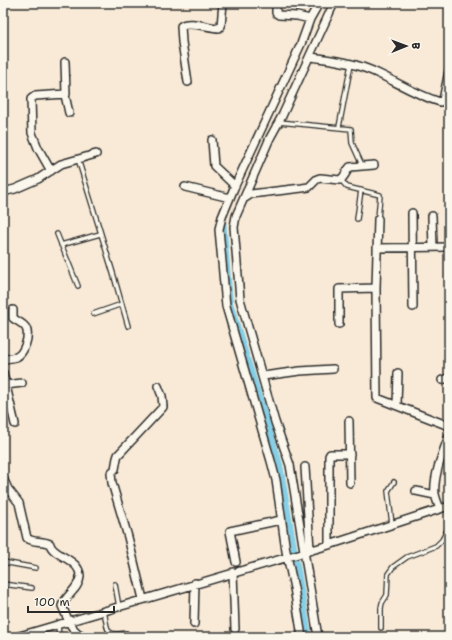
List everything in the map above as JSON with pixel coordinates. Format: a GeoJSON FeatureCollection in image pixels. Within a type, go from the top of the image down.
{"type":"FeatureCollection","features":[{"type":"Feature","properties":{"kind":"street"},"geometry":{"type":"LineString","coordinates":[[188,82],[181,26],[184,24],[219,28],[221,26],[223,3]]}},
{"type":"Feature","properties":{"kind":"street"},"geometry":{"type":"LineString","coordinates":[[276,3],[276,13],[279,15],[297,16],[310,19]]}},
{"type":"Feature","properties":{"kind":"street"},"geometry":{"type":"LineString","coordinates":[[302,637],[281,520],[276,480],[226,306],[220,229],[222,217],[235,186],[302,44],[310,19],[319,3]]}},
{"type":"Feature","properties":{"kind":"street"},"geometry":{"type":"LineString","coordinates":[[318,637],[290,465],[275,422],[240,299],[234,221],[270,138],[279,122],[334,3]]}},
{"type":"Feature","properties":{"kind":"street"},"geometry":{"type":"LineString","coordinates":[[309,58],[339,60],[378,73],[418,95],[440,102],[444,100],[449,71]]}},
{"type":"Feature","properties":{"kind":"street"},"geometry":{"type":"LineString","coordinates":[[64,62],[67,91],[65,95],[69,113]]}},
{"type":"Feature","properties":{"kind":"street"},"geometry":{"type":"LineString","coordinates":[[51,171],[38,148],[32,133],[31,98],[35,96],[65,95]]}},
{"type":"Feature","properties":{"kind":"street"},"geometry":{"type":"LineString","coordinates":[[212,140],[214,166],[235,186]]}},
{"type":"Feature","properties":{"kind":"street"},"geometry":{"type":"LineString","coordinates":[[3,192],[15,189],[38,179],[61,164],[96,154]]}},
{"type":"Feature","properties":{"kind":"street"},"geometry":{"type":"LineString","coordinates":[[245,198],[251,194],[302,188],[313,184],[320,178],[342,180],[350,167],[374,165]]}},
{"type":"Feature","properties":{"kind":"street"},"geometry":{"type":"LineString","coordinates":[[185,188],[230,198]]}},
{"type":"Feature","properties":{"kind":"street"},"geometry":{"type":"LineString","coordinates":[[412,213],[413,307]]}},
{"type":"Feature","properties":{"kind":"street"},"geometry":{"type":"LineString","coordinates":[[432,216],[432,247]]}},
{"type":"Feature","properties":{"kind":"street"},"geometry":{"type":"LineString","coordinates":[[378,219],[376,288],[377,398],[449,426]]}},
{"type":"Feature","properties":{"kind":"street"},"geometry":{"type":"LineString","coordinates":[[377,248],[449,247]]}},
{"type":"Feature","properties":{"kind":"street"},"geometry":{"type":"LineString","coordinates":[[339,324],[339,289],[376,288]]}},
{"type":"Feature","properties":{"kind":"street"},"geometry":{"type":"LineString","coordinates":[[3,359],[17,357],[20,355],[28,338],[27,330],[13,318],[13,310]]}},
{"type":"Feature","properties":{"kind":"street"},"geometry":{"type":"LineString","coordinates":[[263,376],[300,371],[333,370]]}},
{"type":"Feature","properties":{"kind":"street"},"geometry":{"type":"LineString","coordinates":[[3,373],[14,424]]}},
{"type":"Feature","properties":{"kind":"street"},"geometry":{"type":"LineString","coordinates":[[397,405],[398,373]]}},
{"type":"Feature","properties":{"kind":"street"},"geometry":{"type":"LineString","coordinates":[[6,385],[22,383]]}},
{"type":"Feature","properties":{"kind":"street"},"geometry":{"type":"LineString","coordinates":[[143,599],[128,537],[112,483],[111,473],[115,469],[116,458],[118,455],[163,407],[162,396],[158,386]]}},
{"type":"Feature","properties":{"kind":"street"},"geometry":{"type":"LineString","coordinates":[[349,421],[350,483]]}},
{"type":"Feature","properties":{"kind":"street"},"geometry":{"type":"LineString","coordinates":[[440,509],[435,495],[435,484],[441,456],[449,436]]}},
{"type":"Feature","properties":{"kind":"street"},"geometry":{"type":"LineString","coordinates":[[329,544],[329,456],[330,454],[350,454]]}},
{"type":"Feature","properties":{"kind":"street"},"geometry":{"type":"LineString","coordinates":[[304,552],[305,467]]}},
{"type":"Feature","properties":{"kind":"street"},"geometry":{"type":"LineString","coordinates":[[3,478],[8,489],[19,503],[27,538],[31,541],[40,541],[50,544],[52,549],[70,560],[76,566],[80,578],[62,605],[73,629],[78,635],[85,637]]}},
{"type":"Feature","properties":{"kind":"street"},"geometry":{"type":"LineString","coordinates":[[416,492],[435,495]]}},
{"type":"Feature","properties":{"kind":"street"},"geometry":{"type":"LineString","coordinates":[[16,637],[288,557],[449,506]]}},
{"type":"Feature","properties":{"kind":"street"},"geometry":{"type":"LineString","coordinates":[[236,562],[230,531],[281,520]]}},
{"type":"Feature","properties":{"kind":"street"},"geometry":{"type":"LineString","coordinates":[[233,572],[235,629]]}},
{"type":"Feature","properties":{"kind":"street"},"geometry":{"type":"LineString","coordinates":[[194,624],[195,584]]}},
{"type":"Feature","properties":{"kind":"lane"},"geometry":{"type":"LineString","coordinates":[[339,127],[351,64]]}},
{"type":"Feature","properties":{"kind":"lane"},"geometry":{"type":"LineString","coordinates":[[279,122],[351,129],[352,141],[362,165]]}},
{"type":"Feature","properties":{"kind":"lane"},"geometry":{"type":"LineString","coordinates":[[78,158],[128,326]]}},
{"type":"Feature","properties":{"kind":"lane"},"geometry":{"type":"LineString","coordinates":[[342,180],[347,187],[380,196],[378,219]]}},
{"type":"Feature","properties":{"kind":"lane"},"geometry":{"type":"LineString","coordinates":[[357,220],[361,190]]}},
{"type":"Feature","properties":{"kind":"lane"},"geometry":{"type":"LineString","coordinates":[[57,234],[78,286]]}},
{"type":"Feature","properties":{"kind":"lane"},"geometry":{"type":"LineString","coordinates":[[62,245],[100,234]]}},
{"type":"Feature","properties":{"kind":"lane"},"geometry":{"type":"LineString","coordinates":[[93,314],[122,304]]}},
{"type":"Feature","properties":{"kind":"lane"},"geometry":{"type":"LineString","coordinates":[[392,524],[388,491],[394,482]]}},
{"type":"Feature","properties":{"kind":"lane"},"geometry":{"type":"LineString","coordinates":[[381,628],[382,603],[387,595],[388,574],[393,567],[407,557],[436,546],[442,540],[449,527]]}},
{"type":"Feature","properties":{"kind":"lane"},"geometry":{"type":"LineString","coordinates":[[3,562],[36,568]]}},
{"type":"Feature","properties":{"kind":"lane"},"geometry":{"type":"LineString","coordinates":[[3,584],[32,588]]}},
{"type":"Feature","properties":{"kind":"lane"},"geometry":{"type":"LineString","coordinates":[[115,584],[119,607]]}},
{"type":"Feature","properties":{"kind":"lane"},"geometry":{"type":"LineString","coordinates":[[104,611],[108,631],[115,635],[126,633]]}},
{"type":"Feature","properties":{"kind":"lane"},"geometry":{"type":"LineString","coordinates":[[58,625],[58,637]]}},
{"type":"Feature","properties":{"kind":"waterway"},"geometry":{"type":"LineString","coordinates":[[223,219],[230,303],[280,465],[309,637]]}}]}
